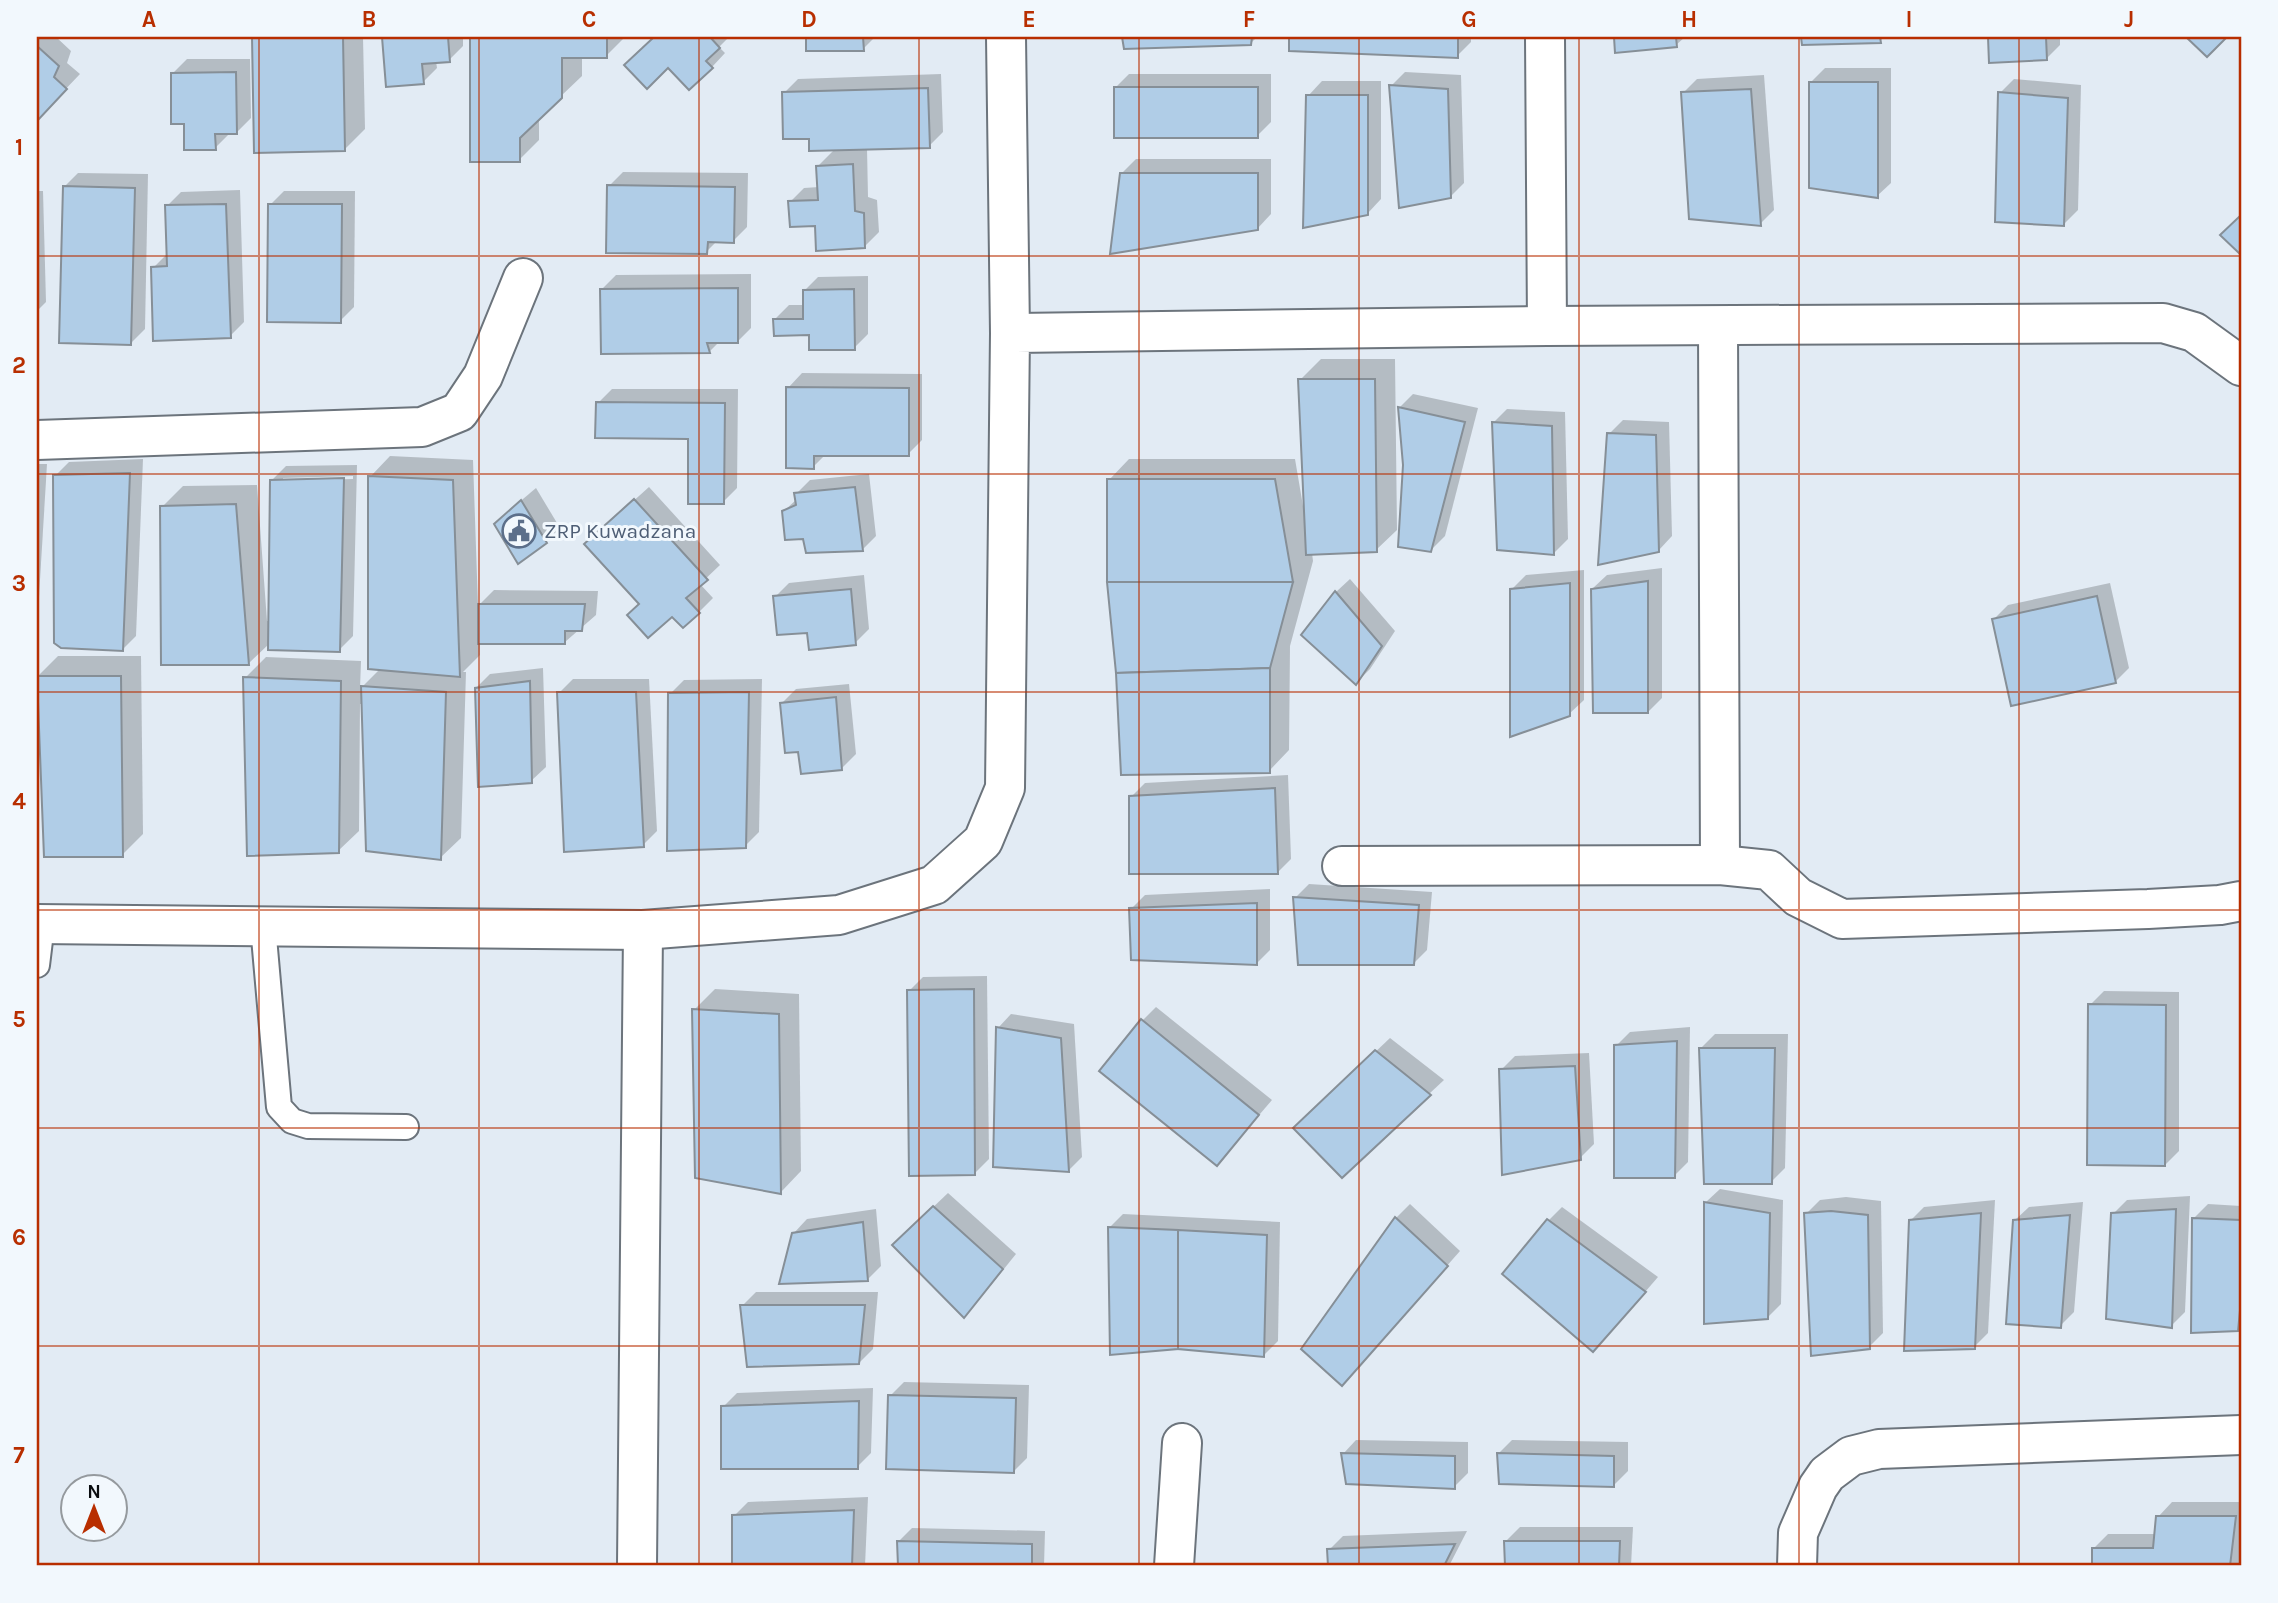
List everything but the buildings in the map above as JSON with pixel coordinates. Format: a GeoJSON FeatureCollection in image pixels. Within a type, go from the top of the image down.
{"type":"FeatureCollection","features":[{"type":"Feature","properties":{"kind":"street"},"geometry":{"type":"LineString","coordinates":[[39,924],[643,930],[839,915],[934,885],[983,841],[1005,789],[1010,333],[1006,37]]}},
{"type":"Feature","properties":{"kind":"street"},"geometry":{"type":"LineString","coordinates":[[1545,37],[1547,326]]}},
{"type":"Feature","properties":{"kind":"street"},"geometry":{"type":"LineString","coordinates":[[37,440],[422,428],[459,412],[483,376],[523,278]]}},
{"type":"Feature","properties":{"kind":"street"},"geometry":{"type":"LineString","coordinates":[[1010,333],[1547,326],[2163,323],[2194,332],[2241,366]]}},
{"type":"Feature","properties":{"kind":"street"},"geometry":{"type":"LineString","coordinates":[[1718,326],[1720,864]]}},
{"type":"Feature","properties":{"kind":"street"},"geometry":{"type":"LineString","coordinates":[[1342,866],[1720,864],[1769,870],[1798,897],[1842,919],[2148,909],[2220,905],[2241,901]]}},
{"type":"Feature","properties":{"kind":"street"},"geometry":{"type":"LineString","coordinates":[[637,1566],[643,930]]}},
{"type":"Feature","properties":{"kind":"street"},"geometry":{"type":"LineString","coordinates":[[1797,1566],[1798,1533],[1812,1497],[1827,1474],[1851,1457],[1879,1448],[2241,1435]]}},
{"type":"Feature","properties":{"kind":"street"},"geometry":{"type":"LineString","coordinates":[[1174,1566],[1182,1443]]}},
{"type":"Feature","properties":{"kind":"lane"},"geometry":{"type":"LineString","coordinates":[[37,965],[39,924]]}},
{"type":"Feature","properties":{"kind":"lane"},"geometry":{"type":"LineString","coordinates":[[263,926],[279,1107],[292,1121],[308,1126],[406,1127]]}},
{"type":"Feature","properties":{"kind":"place","name":"ZRP Kuwadzana"},"geometry":{"type":"Point","coordinates":[519,531]}}]}
